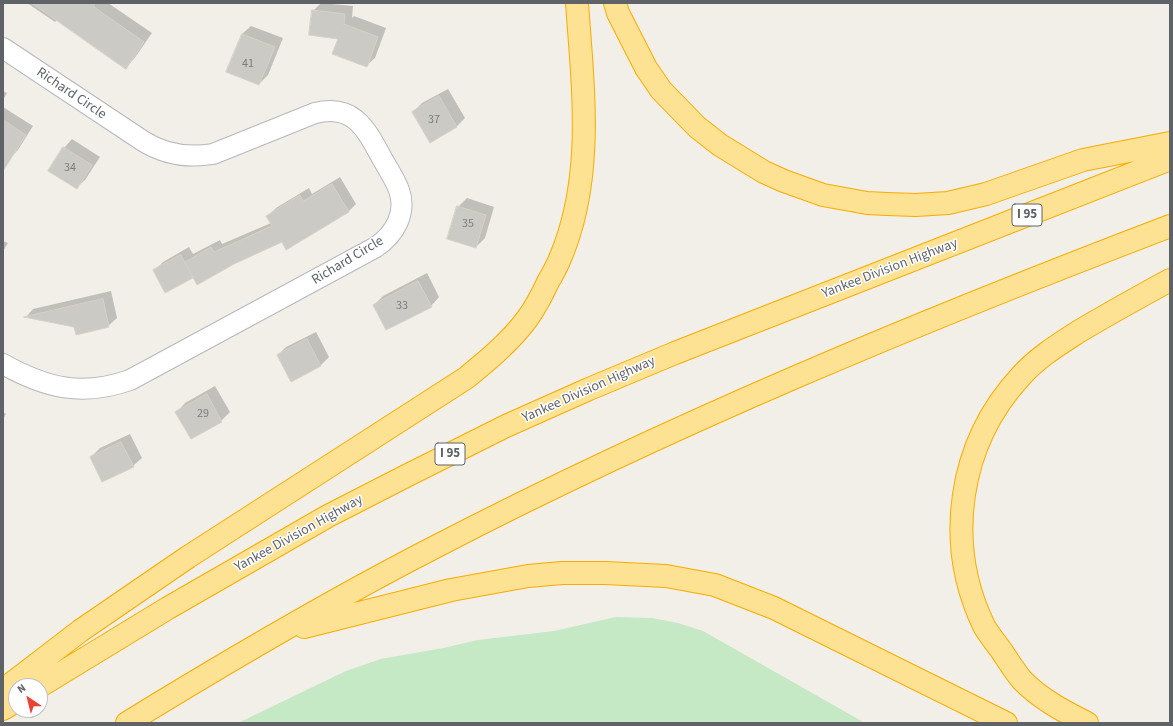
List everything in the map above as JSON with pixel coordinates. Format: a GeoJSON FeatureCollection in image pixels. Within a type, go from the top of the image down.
{"type":"FeatureCollection","features":[{"type":"Feature","properties":{"kind":"highway"},"geometry":{"type":"LineString","coordinates":[[3,690],[80,631],[188,557],[466,378],[492,357],[527,319],[560,260],[574,218],[580,187],[584,125],[576,3]]}},
{"type":"Feature","properties":{"kind":"highway"},"geometry":{"type":"LineString","coordinates":[[615,3],[618,13],[646,68],[661,90],[697,127],[720,145],[764,172],[784,181],[823,194],[848,200],[880,204],[916,206],[948,203],[986,194],[1083,160],[1170,143]]}},
{"type":"Feature","properties":{"kind":"highway","name":"Yankee Division Highway"},"geometry":{"type":"LineString","coordinates":[[48,681],[168,608],[322,520],[506,426],[675,353],[1170,159]]}},
{"type":"Feature","properties":{"kind":"highway"},"geometry":{"type":"LineString","coordinates":[[127,723],[276,634],[447,540],[523,503],[679,429],[852,354],[1011,287],[1170,226]]}},
{"type":"Feature","properties":{"kind":"highway"},"geometry":{"type":"LineString","coordinates":[[1087,723],[1036,692],[1022,679],[985,627],[972,597],[962,543],[964,490],[972,460],[986,424],[1002,398],[1022,374],[1042,357],[1066,340],[1129,302],[1170,280]]}},
{"type":"Feature","properties":{"kind":"highway"},"geometry":{"type":"LineString","coordinates":[[276,634],[451,590],[528,576],[562,573],[604,573],[666,576],[715,585],[774,608],[1006,723]]}},
{"type":"Feature","properties":{"kind":"street","name":"Richard Circle"},"geometry":{"type":"LineString","coordinates":[[3,48],[143,141],[163,151],[177,155],[199,156],[213,154],[315,113],[326,111],[344,114],[359,122],[367,131],[398,188],[401,206],[399,218],[394,230],[386,240],[376,247],[130,380],[104,387],[86,389],[68,388],[33,380],[3,364]]}},
{"type":"Feature","properties":{"kind":"green space"},"geometry":{"type":"Polygon","coordinates":[[[616,617],[652,618],[678,623],[703,631],[865,723],[238,723],[346,671],[381,659],[478,640],[554,631],[616,617]]]}},
{"type":"Feature","properties":{"kind":"building"},"geometry":{"type":"Polygon","coordinates":[[[32,3],[94,3],[94,7],[144,42],[126,69],[32,3]]]}},
{"type":"Feature","properties":{"kind":"building"},"geometry":{"type":"Polygon","coordinates":[[[312,10],[345,14],[344,24],[378,37],[367,67],[332,54],[338,39],[309,35],[312,10]]]}},
{"type":"Feature","properties":{"kind":"building"},"geometry":{"type":"Polygon","coordinates":[[[242,34],[275,47],[259,85],[226,72],[242,34]]]}},
{"type":"Feature","properties":{"kind":"building"},"geometry":{"type":"Polygon","coordinates":[[[439,96],[457,127],[430,143],[412,112],[439,96]]]}},
{"type":"Feature","properties":{"kind":"building"},"geometry":{"type":"Polygon","coordinates":[[[3,120],[26,135],[3,171],[3,120]]]}},
{"type":"Feature","properties":{"kind":"building"},"geometry":{"type":"Polygon","coordinates":[[[63,147],[92,165],[77,189],[48,171],[63,147]]]}},
{"type":"Feature","properties":{"kind":"building"},"geometry":{"type":"Polygon","coordinates":[[[332,184],[349,212],[286,250],[282,242],[234,264],[197,285],[185,262],[211,247],[214,252],[272,226],[266,216],[300,195],[303,201],[332,184]]]}},
{"type":"Feature","properties":{"kind":"building"},"geometry":{"type":"Polygon","coordinates":[[[457,206],[486,215],[476,248],[447,239],[457,206]]]}},
{"type":"Feature","properties":{"kind":"building"},"geometry":{"type":"Polygon","coordinates":[[[181,255],[193,278],[165,293],[153,270],[181,255]]]}},
{"type":"Feature","properties":{"kind":"building"},"geometry":{"type":"Polygon","coordinates":[[[418,281],[432,307],[386,330],[373,305],[418,281]]]}},
{"type":"Feature","properties":{"kind":"building"},"geometry":{"type":"Polygon","coordinates":[[[103,299],[109,327],[76,335],[74,327],[24,317],[103,299]]]}},
{"type":"Feature","properties":{"kind":"building"},"geometry":{"type":"Polygon","coordinates":[[[307,339],[321,366],[291,382],[277,355],[307,339]]]}},
{"type":"Feature","properties":{"kind":"building"},"geometry":{"type":"Polygon","coordinates":[[[207,394],[222,422],[191,439],[175,412],[207,394]]]}},
{"type":"Feature","properties":{"kind":"building"},"geometry":{"type":"Polygon","coordinates":[[[121,442],[134,467],[102,482],[90,457],[121,442]]]}}]}
